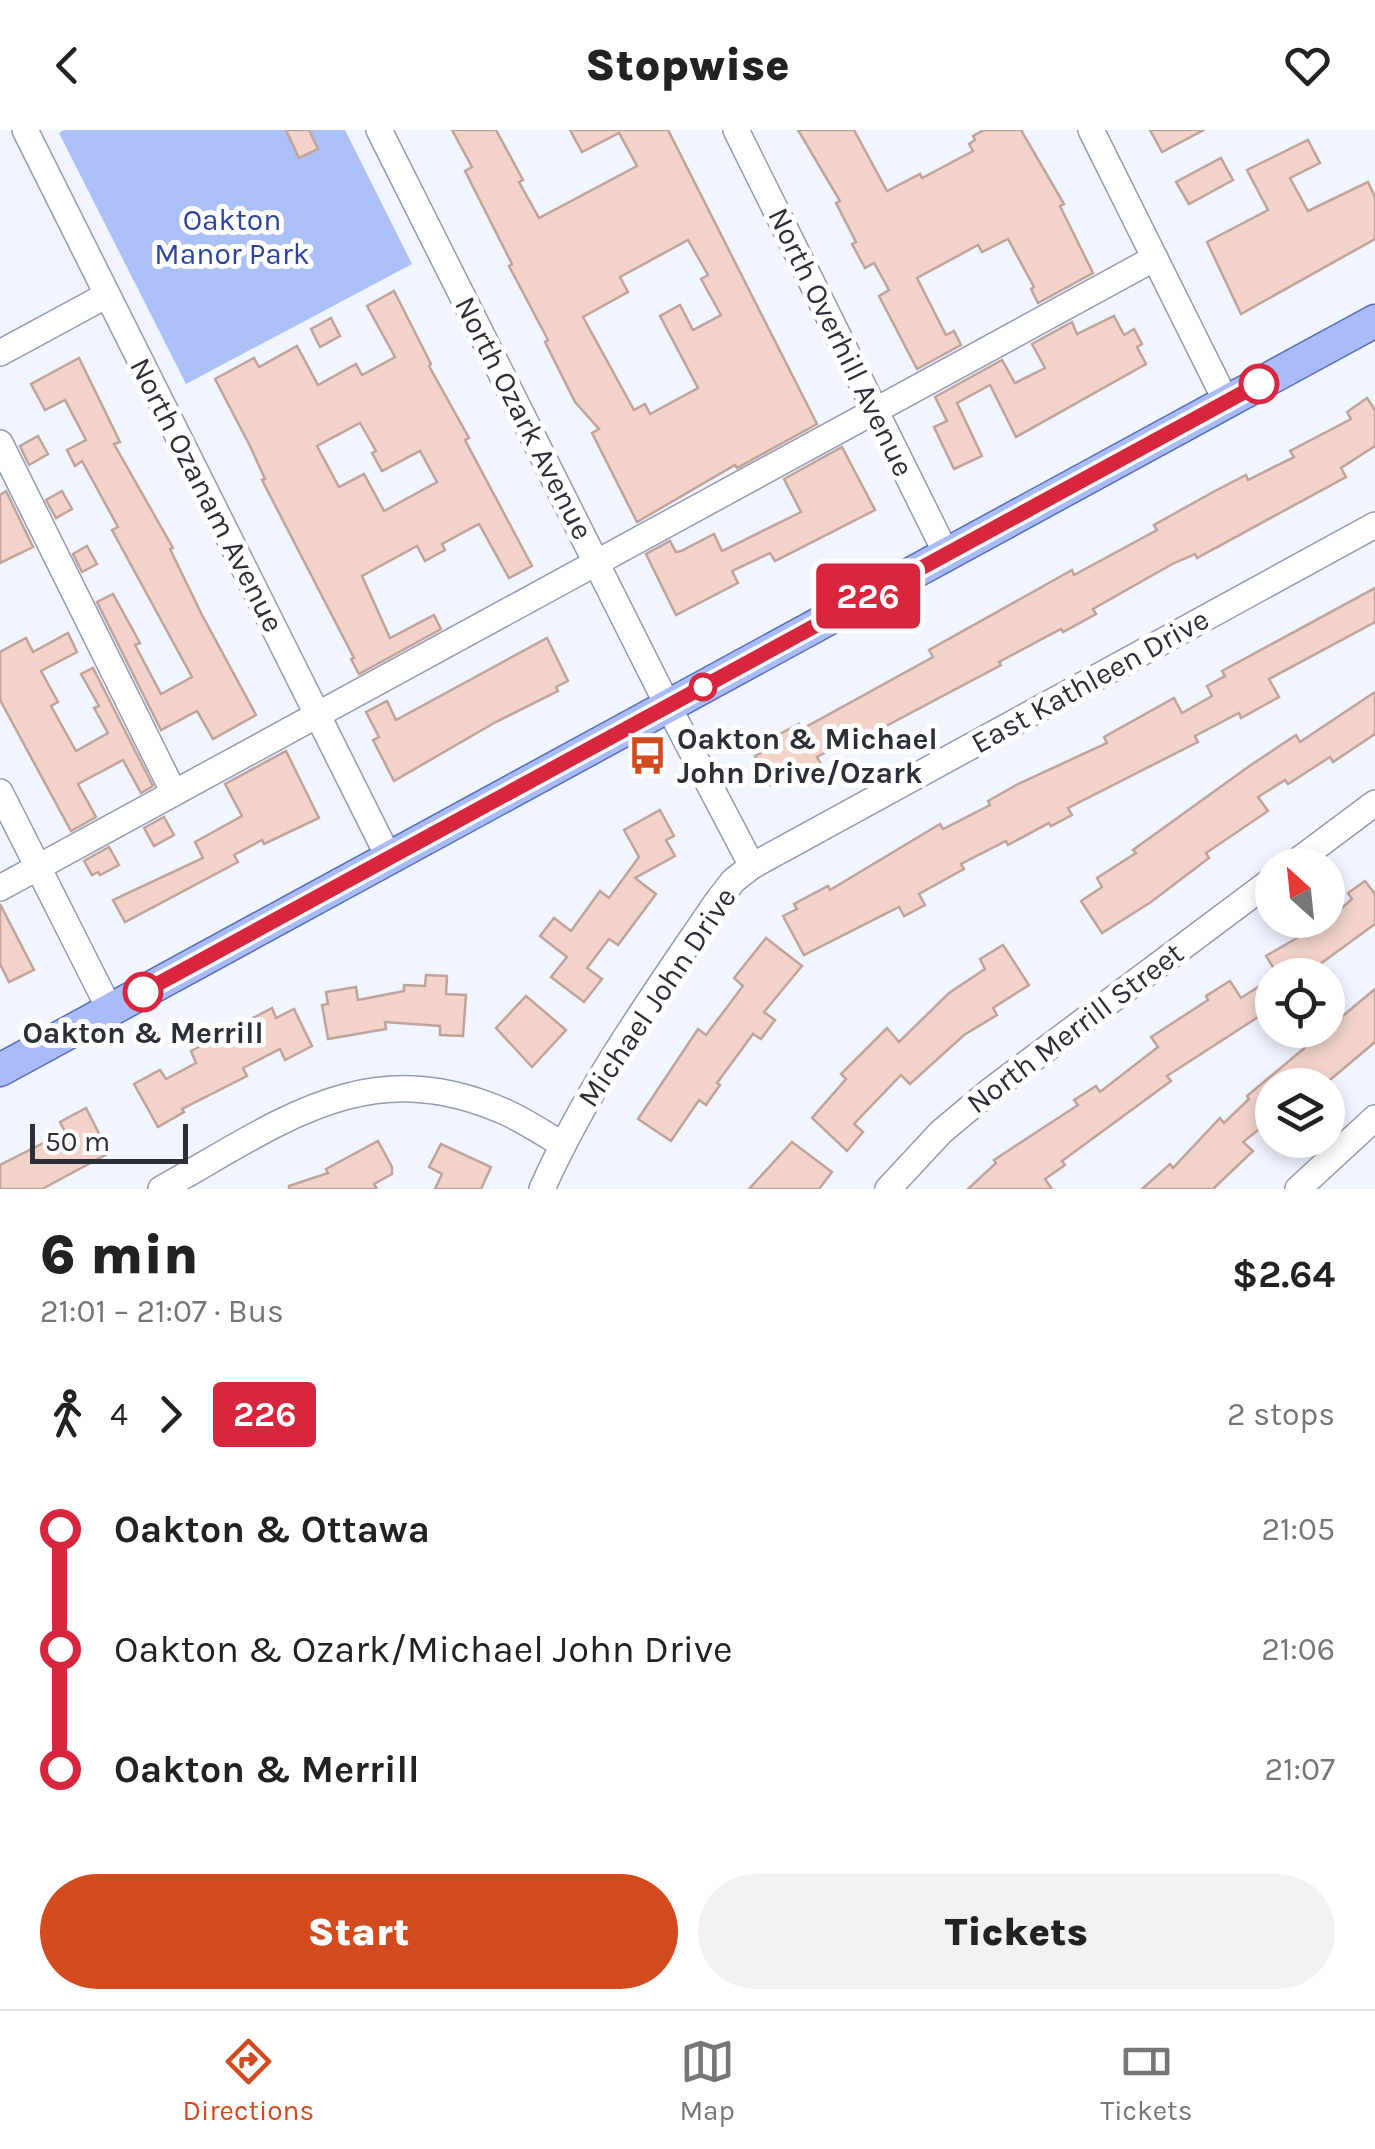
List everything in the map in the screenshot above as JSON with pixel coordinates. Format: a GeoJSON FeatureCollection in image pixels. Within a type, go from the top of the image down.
{"type":"FeatureCollection","features":[{"type":"Feature","properties":{"kind":"main road"},"geometry":{"type":"LineString","coordinates":[[0,1070],[1375,321]]}},
{"type":"Feature","properties":{"kind":"street","name":"North Ozanam Avenue"},"geometry":{"type":"LineString","coordinates":[[24,130],[390,860]]}},
{"type":"Feature","properties":{"kind":"street","name":"North Ozark Avenue"},"geometry":{"type":"LineString","coordinates":[[379,130],[668,706]]}},
{"type":"Feature","properties":{"kind":"street","name":"North Overhill Avenue"},"geometry":{"type":"LineString","coordinates":[[736,130],[946,553]]}},
{"type":"Feature","properties":{"kind":"street"},"geometry":{"type":"LineString","coordinates":[[1090,130],[1226,401]]}},
{"type":"Feature","properties":{"kind":"street"},"geometry":{"type":"LineString","coordinates":[[0,888],[1154,258]]}},
{"type":"Feature","properties":{"kind":"street"},"geometry":{"type":"LineString","coordinates":[[0,353],[106,295]]}},
{"type":"Feature","properties":{"kind":"street"},"geometry":{"type":"LineString","coordinates":[[0,443],[174,794]]}},
{"type":"Feature","properties":{"kind":"street","name":"East Kathleen Drive"},"geometry":{"type":"LineString","coordinates":[[752,866],[1375,525]]}},
{"type":"Feature","properties":{"kind":"street","name":"Michael John Drive"},"geometry":{"type":"LineString","coordinates":[[542,1189],[607,1066],[724,892],[752,866],[668,706]]}},
{"type":"Feature","properties":{"kind":"street"},"geometry":{"type":"LineString","coordinates":[[0,792],[110,1010]]}},
{"type":"Feature","properties":{"kind":"street"},"geometry":{"type":"LineString","coordinates":[[1315,848],[1375,803]]}},
{"type":"Feature","properties":{"kind":"street","name":"North Merrill Street"},"geometry":{"type":"LineString","coordinates":[[888,1189],[940,1132],[990,1091],[1255,893]]}},
{"type":"Feature","properties":{"kind":"street"},"geometry":{"type":"LineString","coordinates":[[161,1189],[208,1178],[328,1100],[363,1090],[398,1087],[441,1091],[506,1112],[563,1144]]}},
{"type":"Feature","properties":{"kind":"street"},"geometry":{"type":"LineString","coordinates":[[1298,1189],[1375,1118]]}},
{"type":"Feature","properties":{"kind":"green space","name":"Oakton Manor Park"},"geometry":{"type":"Polygon","coordinates":[[[345,130],[412,264],[186,384],[59,133],[345,130]]]}},
{"type":"Feature","properties":{"kind":"building"},"geometry":{"type":"Polygon","coordinates":[[[286,130],[309,130],[318,149],[299,158],[286,130]]]}},
{"type":"Feature","properties":{"kind":"building"},"geometry":{"type":"Polygon","coordinates":[[[452,130],[496,130],[539,218],[637,166],[619,133],[582,152],[570,130],[668,130],[817,424],[737,468],[735,465],[637,522],[592,433],[599,429],[575,402],[509,266],[512,264],[465,171],[472,167],[452,130]],[[688,240],[620,277],[628,292],[583,317],[634,410],[645,404],[650,414],[698,388],[660,316],[680,305],[693,330],[721,315],[701,279],[708,275],[688,240]]]}},
{"type":"Feature","properties":{"kind":"building"},"geometry":{"type":"Polygon","coordinates":[[[798,130],[854,130],[887,191],[973,151],[969,144],[975,140],[973,136],[984,130],[1021,130],[1064,204],[1060,206],[1093,273],[1038,303],[1031,289],[1034,287],[1008,239],[982,252],[978,245],[917,278],[946,335],[954,331],[961,345],[917,369],[879,296],[889,290],[874,263],[865,268],[836,203],[840,201],[798,130]]]}},
{"type":"Feature","properties":{"kind":"building"},"geometry":{"type":"Polygon","coordinates":[[[1150,130],[1204,130],[1162,152],[1150,130]]]}},
{"type":"Feature","properties":{"kind":"building"},"geometry":{"type":"Polygon","coordinates":[[[1308,140],[1320,163],[1290,178],[1308,211],[1368,182],[1375,197],[1375,239],[1241,314],[1207,242],[1268,210],[1247,170],[1308,140]]]}},
{"type":"Feature","properties":{"kind":"building"},"geometry":{"type":"Polygon","coordinates":[[[1221,158],[1233,180],[1189,204],[1176,182],[1221,158]]]}},
{"type":"Feature","properties":{"kind":"building"},"geometry":{"type":"Polygon","coordinates":[[[394,291],[469,438],[465,440],[532,566],[509,578],[479,524],[442,544],[445,550],[425,561],[417,546],[362,576],[390,638],[434,615],[441,629],[359,674],[215,379],[254,358],[259,367],[297,346],[318,385],[356,364],[362,375],[395,357],[367,306],[394,291]],[[360,423],[317,446],[339,487],[364,474],[384,511],[437,482],[420,451],[382,471],[372,453],[376,451],[360,423]]]}},
{"type":"Feature","properties":{"kind":"building"},"geometry":{"type":"Polygon","coordinates":[[[1114,316],[1124,335],[1134,329],[1146,364],[1016,437],[990,385],[957,403],[982,456],[954,469],[934,427],[947,421],[935,397],[1002,360],[1015,383],[1045,368],[1032,344],[1072,322],[1077,334],[1114,316]]]}},
{"type":"Feature","properties":{"kind":"building"},"geometry":{"type":"Polygon","coordinates":[[[331,318],[340,336],[320,347],[311,329],[331,318]]]}},
{"type":"Feature","properties":{"kind":"building"},"geometry":{"type":"Polygon","coordinates":[[[79,358],[120,442],[114,444],[173,548],[170,549],[202,615],[256,715],[213,739],[197,711],[161,730],[97,602],[113,594],[140,643],[135,645],[161,694],[192,677],[112,530],[118,527],[82,461],[75,466],[67,450],[86,440],[65,400],[45,410],[31,384],[79,358]]]}},
{"type":"Feature","properties":{"kind":"building"},"geometry":{"type":"Polygon","coordinates":[[[1367,398],[1375,410],[1375,446],[1341,468],[1346,477],[1197,558],[1195,554],[1174,563],[1093,609],[1096,614],[999,662],[1001,665],[873,733],[875,737],[852,750],[848,741],[817,757],[822,766],[790,783],[786,777],[770,785],[755,756],[778,744],[774,737],[799,724],[802,729],[933,657],[929,650],[1072,570],[1074,575],[1157,530],[1154,525],[1213,492],[1294,457],[1290,451],[1351,419],[1347,412],[1367,398]]]}},
{"type":"Feature","properties":{"kind":"building"},"geometry":{"type":"Polygon","coordinates":[[[38,436],[48,454],[29,465],[20,446],[38,436]]]}},
{"type":"Feature","properties":{"kind":"building"},"geometry":{"type":"Polygon","coordinates":[[[842,447],[875,510],[775,561],[770,553],[732,571],[738,583],[676,615],[646,554],[670,541],[676,552],[681,551],[714,534],[722,551],[801,512],[784,479],[842,447]]]}},
{"type":"Feature","properties":{"kind":"building"},"geometry":{"type":"Polygon","coordinates":[[[6,491],[33,547],[0,563],[0,495],[6,491]]]}},
{"type":"Feature","properties":{"kind":"building"},"geometry":{"type":"Polygon","coordinates":[[[62,491],[72,509],[56,518],[46,500],[62,491]]]}},
{"type":"Feature","properties":{"kind":"building"},"geometry":{"type":"Polygon","coordinates":[[[87,546],[97,564],[82,572],[73,554],[87,546]]]}},
{"type":"Feature","properties":{"kind":"building"},"geometry":{"type":"Polygon","coordinates":[[[1375,588],[1375,622],[1269,679],[1279,697],[1241,718],[1239,713],[1195,736],[1198,742],[1068,808],[1072,815],[961,864],[964,869],[919,894],[925,905],[904,916],[899,907],[804,955],[783,916],[797,909],[794,904],[828,886],[830,890],[940,824],[943,829],[990,805],[988,801],[1018,784],[1107,743],[1104,737],[1174,698],[1182,713],[1212,696],[1207,686],[1225,676],[1222,671],[1375,588]]]}},
{"type":"Feature","properties":{"kind":"building"},"geometry":{"type":"Polygon","coordinates":[[[68,633],[77,652],[41,671],[58,702],[51,706],[76,751],[108,733],[94,708],[99,706],[81,674],[93,668],[153,786],[141,793],[123,760],[78,784],[96,817],[71,831],[0,700],[0,652],[26,638],[33,652],[68,633]]]}},
{"type":"Feature","properties":{"kind":"building"},"geometry":{"type":"Polygon","coordinates":[[[547,638],[568,681],[556,687],[558,691],[394,781],[373,740],[379,737],[366,712],[387,701],[396,720],[547,638]]]}},
{"type":"Feature","properties":{"kind":"building"},"geometry":{"type":"Polygon","coordinates":[[[1375,692],[1375,734],[1333,762],[1330,757],[1288,784],[1285,780],[1258,797],[1268,811],[1206,853],[1209,858],[1151,902],[1102,933],[1081,901],[1102,887],[1097,878],[1248,767],[1296,735],[1300,742],[1375,692]]]}},
{"type":"Feature","properties":{"kind":"building"},"geometry":{"type":"Polygon","coordinates":[[[286,751],[319,818],[234,855],[238,862],[125,922],[113,900],[203,858],[195,842],[242,816],[225,784],[286,751]]]}},
{"type":"Feature","properties":{"kind":"building"},"geometry":{"type":"Polygon","coordinates":[[[660,810],[674,836],[666,840],[675,856],[635,878],[656,894],[618,945],[609,939],[587,968],[602,979],[584,1002],[551,977],[567,957],[540,936],[554,918],[571,931],[600,891],[609,898],[639,857],[624,830],[660,810]]]}},
{"type":"Feature","properties":{"kind":"building"},"geometry":{"type":"Polygon","coordinates":[[[164,817],[174,835],[154,846],[144,828],[164,817]]]}},
{"type":"Feature","properties":{"kind":"building"},"geometry":{"type":"Polygon","coordinates":[[[109,847],[119,865],[92,875],[84,861],[109,847]]]}},
{"type":"Feature","properties":{"kind":"building"},"geometry":{"type":"Polygon","coordinates":[[[1365,881],[1375,894],[1375,924],[1328,958],[1267,958],[1297,938],[1345,938],[1345,905],[1352,899],[1348,893],[1365,881]]]}},
{"type":"Feature","properties":{"kind":"building"},"geometry":{"type":"Polygon","coordinates":[[[0,904],[34,970],[9,982],[0,964],[0,904]]]}},
{"type":"Feature","properties":{"kind":"building"},"geometry":{"type":"Polygon","coordinates":[[[766,938],[802,966],[764,1012],[775,1020],[761,1039],[753,1034],[706,1105],[699,1100],[671,1141],[638,1119],[698,1029],[706,1035],[743,986],[734,978],[766,938]]]}},
{"type":"Feature","properties":{"kind":"building"},"geometry":{"type":"Polygon","coordinates":[[[1003,945],[1029,985],[993,1008],[997,1015],[964,1035],[910,1084],[901,1075],[854,1124],[863,1132],[847,1151],[812,1118],[846,1079],[841,1074],[887,1028],[899,1042],[949,993],[985,969],[980,959],[1003,945]]]}},
{"type":"Feature","properties":{"kind":"building"},"geometry":{"type":"Polygon","coordinates":[[[426,975],[447,976],[446,994],[466,995],[463,1036],[440,1035],[440,1026],[385,1022],[386,1029],[328,1039],[322,1005],[328,1004],[326,992],[356,987],[358,1000],[404,991],[404,985],[425,986],[426,975]]]}},
{"type":"Feature","properties":{"kind":"building"},"geometry":{"type":"Polygon","coordinates":[[[1230,981],[1241,998],[1255,989],[1255,1019],[1167,1076],[1171,1081],[1062,1161],[1065,1165],[1045,1179],[1052,1189],[968,1189],[996,1163],[994,1160],[1078,1105],[1074,1100],[1096,1086],[1100,1092],[1158,1047],[1151,1037],[1208,1000],[1206,996],[1230,981]]]}},
{"type":"Feature","properties":{"kind":"building"},"geometry":{"type":"Polygon","coordinates":[[[1375,989],[1375,1042],[1344,1068],[1280,1068],[1304,1048],[1345,1048],[1345,1014],[1375,989]]]}},
{"type":"Feature","properties":{"kind":"building"},"geometry":{"type":"Polygon","coordinates":[[[526,996],[566,1030],[532,1067],[496,1028],[526,996]]]}},
{"type":"Feature","properties":{"kind":"building"},"geometry":{"type":"Polygon","coordinates":[[[272,1008],[276,1018],[294,1009],[312,1046],[285,1060],[280,1049],[243,1068],[247,1076],[182,1109],[184,1112],[158,1127],[134,1084],[160,1070],[166,1079],[196,1063],[191,1051],[272,1008]]]}},
{"type":"Feature","properties":{"kind":"building"},"geometry":{"type":"Polygon","coordinates":[[[1255,1089],[1255,1132],[1243,1142],[1253,1151],[1213,1189],[1142,1189],[1170,1164],[1173,1168],[1220,1118],[1224,1123],[1249,1099],[1247,1096],[1255,1089]]]}},
{"type":"Feature","properties":{"kind":"building"},"geometry":{"type":"Polygon","coordinates":[[[86,1108],[109,1153],[42,1189],[0,1189],[0,1165],[65,1132],[60,1122],[86,1108]]]}},
{"type":"Feature","properties":{"kind":"building"},"geometry":{"type":"Polygon","coordinates":[[[378,1141],[392,1174],[374,1184],[377,1189],[289,1189],[328,1173],[326,1169],[378,1141]]]}},
{"type":"Feature","properties":{"kind":"building"},"geometry":{"type":"Polygon","coordinates":[[[792,1142],[832,1172],[819,1189],[749,1189],[792,1142]]]}},
{"type":"Feature","properties":{"kind":"building"},"geometry":{"type":"Polygon","coordinates":[[[441,1144],[491,1167],[481,1189],[435,1189],[442,1174],[429,1167],[441,1144]]]}},
{"type":"Feature","properties":{"kind":"bus line","name":"226"},"geometry":{"type":"LineString","coordinates":[[143,992],[1259,384]]}},
{"type":"Feature","properties":{"kind":"place","name":"Oakton & Michael John Drive/Ozark"},"geometry":{"type":"Point","coordinates":[647,756]}},
{"type":"Feature","properties":{"kind":"place","name":"Oakton & Merrill"},"geometry":{"type":"Point","coordinates":[143,992]}}]}
